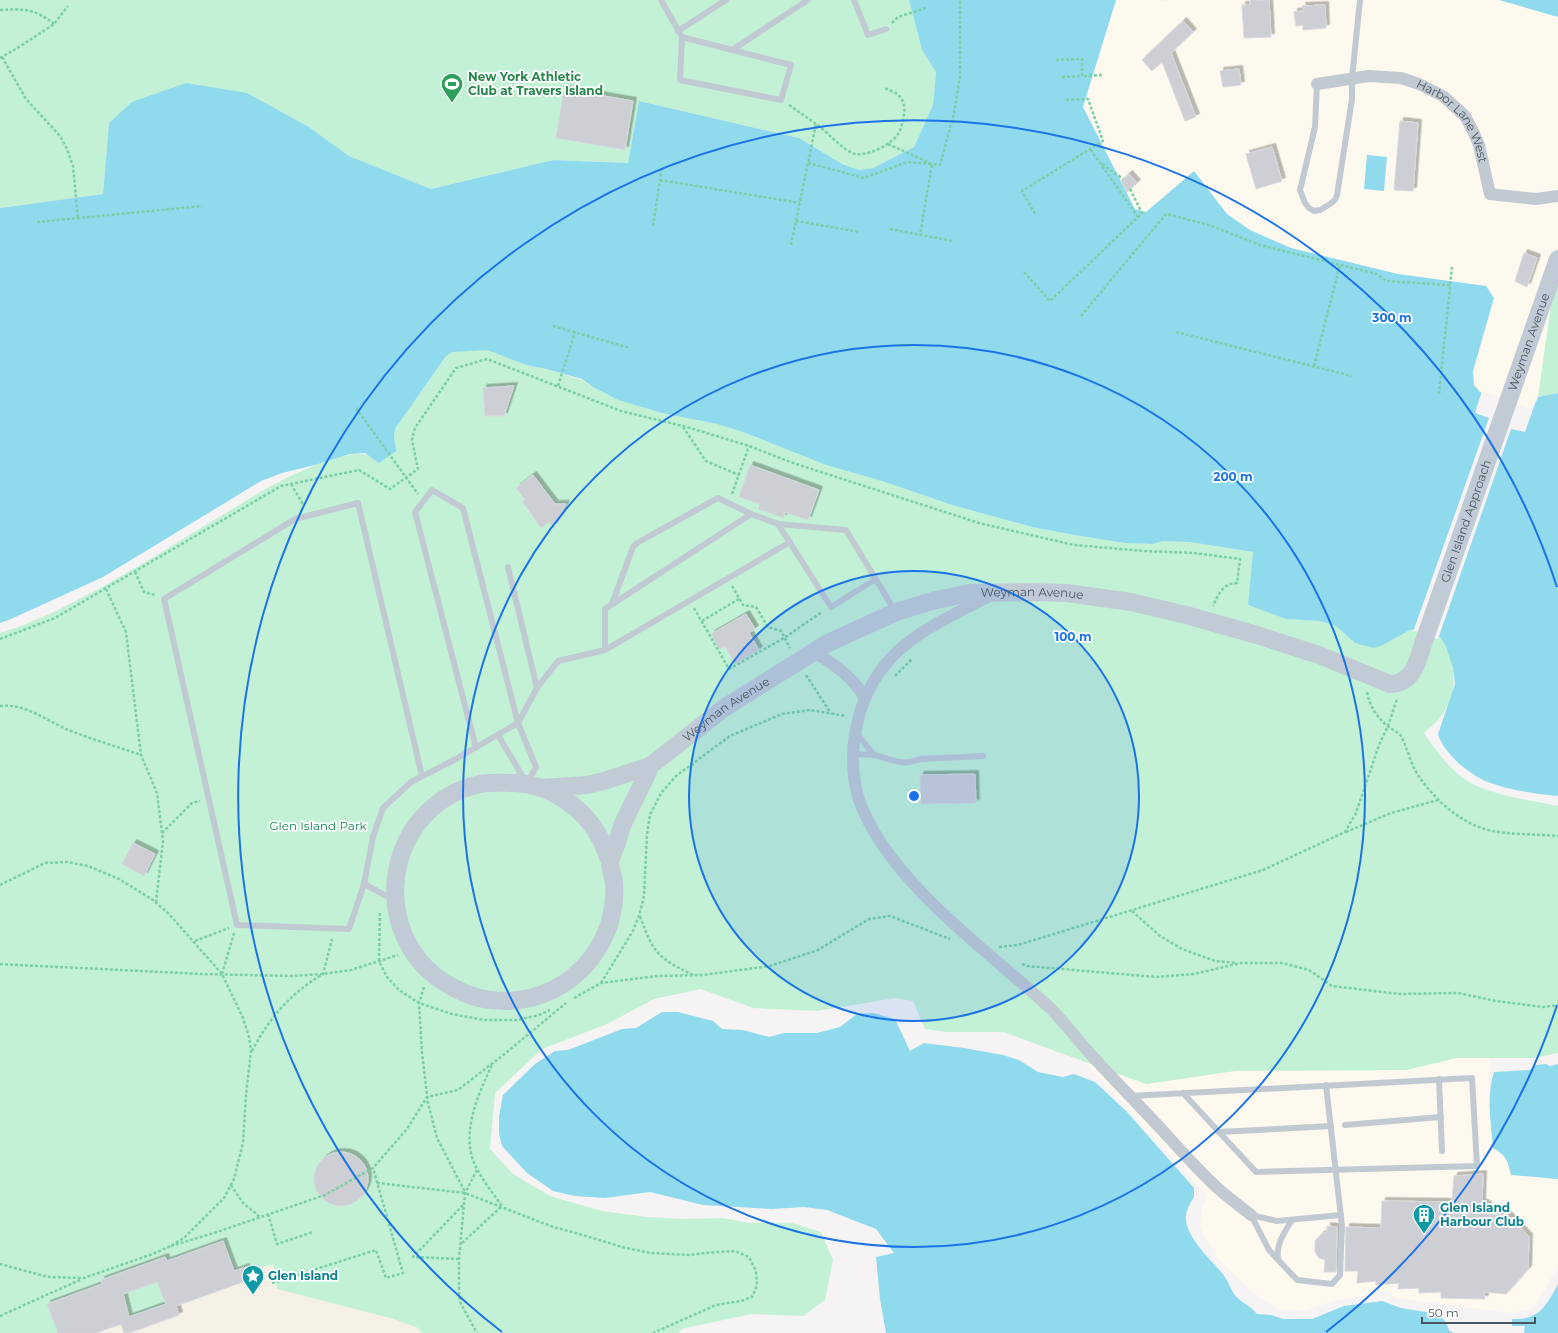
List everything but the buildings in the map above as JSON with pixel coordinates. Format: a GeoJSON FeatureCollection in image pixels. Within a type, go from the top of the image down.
{"type":"FeatureCollection","features":[{"type":"Feature","properties":{"kind":"street","name":"Harbor Lane West"},"geometry":{"type":"LineString","coordinates":[[1317,84],[1369,76],[1401,78],[1419,84],[1443,96],[1465,116],[1480,145],[1490,194],[1536,199],[1558,196]]}},
{"type":"Feature","properties":{"kind":"street","name":"Weyman Avenue"},"geometry":{"type":"LineString","coordinates":[[1508,402],[1556,268]]}},
{"type":"Feature","properties":{"kind":"street","name":"Glen Island Approach"},"geometry":{"type":"LineString","coordinates":[[1402,682],[1410,676],[1424,641],[1508,402]]}},
{"type":"Feature","properties":{"kind":"street"},"geometry":{"type":"LineString","coordinates":[[995,592],[939,622],[901,648],[884,666],[872,684],[865,698],[858,719],[852,754],[855,785],[860,800],[878,838],[912,881],[980,948],[1051,1009],[1130,1096],[1220,1190],[1251,1215]]}},
{"type":"Feature","properties":{"kind":"street","name":"Weyman Avenue"},"geometry":{"type":"LineString","coordinates":[[650,766],[724,708],[814,652],[868,624],[896,612],[926,602],[970,593],[1032,592],[1067,594],[1131,602],[1257,634],[1319,655],[1390,684],[1402,682]]}},
{"type":"Feature","properties":{"kind":"street"},"geometry":{"type":"LineString","coordinates":[[814,652],[842,670],[852,679],[865,698]]}},
{"type":"Feature","properties":{"kind":"street"},"geometry":{"type":"LineString","coordinates":[[534,786],[555,794],[570,803],[592,825],[601,840],[610,862],[614,882],[612,914],[605,936],[597,951],[586,966],[571,979],[549,992],[526,999],[508,1001],[486,1000],[465,994],[444,983],[430,972],[412,951],[403,932],[395,900],[397,868],[405,844],[420,821],[434,807],[449,796],[466,788],[480,784],[494,782],[534,786],[587,785],[650,766]]}},
{"type":"Feature","properties":{"kind":"street"},"geometry":{"type":"LineString","coordinates":[[610,862],[622,826],[643,784],[650,766]]}},
{"type":"Feature","properties":{"kind":"lane"},"geometry":{"type":"LineString","coordinates":[[661,0],[682,37],[680,80],[781,100],[790,64],[682,37]]}},
{"type":"Feature","properties":{"kind":"lane"},"geometry":{"type":"LineString","coordinates":[[678,31],[726,0]]}},
{"type":"Feature","properties":{"kind":"lane"},"geometry":{"type":"LineString","coordinates":[[732,50],[808,0]]}},
{"type":"Feature","properties":{"kind":"lane"},"geometry":{"type":"LineString","coordinates":[[854,0],[868,35],[886,29]]}},
{"type":"Feature","properties":{"kind":"lane"},"geometry":{"type":"LineString","coordinates":[[1317,84],[1315,127],[1300,190],[1305,203],[1314,211],[1320,210],[1330,204],[1335,200],[1337,195],[1352,99],[1352,78],[1360,0]]}},
{"type":"Feature","properties":{"kind":"lane"},"geometry":{"type":"LineString","coordinates":[[476,748],[415,512],[432,490],[463,508],[518,723],[536,767],[534,786]]}},
{"type":"Feature","properties":{"kind":"lane"},"geometry":{"type":"LineString","coordinates":[[612,604],[633,547],[637,543],[718,498],[751,514],[778,524],[846,530],[896,612]]}},
{"type":"Feature","properties":{"kind":"lane"},"geometry":{"type":"LineString","coordinates":[[422,776],[358,503],[295,519],[164,598],[237,925],[349,929],[364,884],[373,837],[383,808],[411,782],[476,748],[518,723],[537,688],[558,661],[605,650],[790,542]]}},
{"type":"Feature","properties":{"kind":"lane"},"geometry":{"type":"LineString","coordinates":[[605,650],[605,609],[751,514]]}},
{"type":"Feature","properties":{"kind":"lane"},"geometry":{"type":"LineString","coordinates":[[778,524],[831,606],[876,579]]}},
{"type":"Feature","properties":{"kind":"lane"},"geometry":{"type":"LineString","coordinates":[[508,567],[537,688]]}},
{"type":"Feature","properties":{"kind":"lane"},"geometry":{"type":"LineString","coordinates":[[855,733],[874,755]]}},
{"type":"Feature","properties":{"kind":"lane"},"geometry":{"type":"LineString","coordinates":[[498,735],[534,786]]}},
{"type":"Feature","properties":{"kind":"lane"},"geometry":{"type":"LineString","coordinates":[[852,754],[874,755],[900,763],[912,762],[920,759],[983,756]]}},
{"type":"Feature","properties":{"kind":"lane"},"geometry":{"type":"LineString","coordinates":[[364,884],[395,900]]}},
{"type":"Feature","properties":{"kind":"lane"},"geometry":{"type":"LineString","coordinates":[[1130,1096],[1182,1093],[1326,1085],[1439,1079],[1472,1078],[1477,1166],[1256,1172],[1182,1093]]}},
{"type":"Feature","properties":{"kind":"lane"},"geometry":{"type":"LineString","coordinates":[[1439,1079],[1442,1151]]}},
{"type":"Feature","properties":{"kind":"lane"},"geometry":{"type":"LineString","coordinates":[[1251,1215],[1269,1250],[1297,1280],[1332,1284],[1340,1275],[1342,1226],[1326,1085]]}},
{"type":"Feature","properties":{"kind":"lane"},"geometry":{"type":"LineString","coordinates":[[1345,1125],[1441,1117]]}},
{"type":"Feature","properties":{"kind":"lane"},"geometry":{"type":"LineString","coordinates":[[1219,1132],[1331,1126]]}},
{"type":"Feature","properties":{"kind":"lane"},"geometry":{"type":"LineString","coordinates":[[1251,1215],[1276,1221],[1341,1215]]}},
{"type":"Feature","properties":{"kind":"lane"},"geometry":{"type":"LineString","coordinates":[[1278,1259],[1277,1251],[1280,1239],[1292,1220]]}},
{"type":"Feature","properties":{"kind":"path"},"geometry":{"type":"LineString","coordinates":[[808,162],[864,178],[907,162],[940,165],[954,113],[960,76],[960,0]]}},
{"type":"Feature","properties":{"kind":"path"},"geometry":{"type":"LineString","coordinates":[[68,6],[54,24],[1,57],[26,99],[60,136],[67,149],[73,166],[78,218]]}},
{"type":"Feature","properties":{"kind":"path"},"geometry":{"type":"LineString","coordinates":[[898,17],[926,8]]}},
{"type":"Feature","properties":{"kind":"path"},"geometry":{"type":"LineString","coordinates":[[0,10],[20,9],[33,11],[42,15],[54,24]]}},
{"type":"Feature","properties":{"kind":"path"},"geometry":{"type":"LineString","coordinates":[[1056,60],[1082,59],[1082,76]]}},
{"type":"Feature","properties":{"kind":"path"},"geometry":{"type":"LineString","coordinates":[[1062,77],[1104,75]]}},
{"type":"Feature","properties":{"kind":"path"},"geometry":{"type":"LineString","coordinates":[[781,100],[816,124],[847,150],[856,154],[878,150],[888,144],[898,134],[903,122],[905,109],[903,102],[901,97],[884,88]]}},
{"type":"Feature","properties":{"kind":"path"},"geometry":{"type":"LineString","coordinates":[[1035,214],[1022,191],[1103,141],[1088,99],[1064,100]]}},
{"type":"Feature","properties":{"kind":"path"},"geometry":{"type":"LineString","coordinates":[[791,245],[816,124]]}},
{"type":"Feature","properties":{"kind":"path"},"geometry":{"type":"LineString","coordinates":[[888,144],[932,164]]}},
{"type":"Feature","properties":{"kind":"path"},"geometry":{"type":"LineString","coordinates":[[1090,149],[1138,217]]}},
{"type":"Feature","properties":{"kind":"path"},"geometry":{"type":"LineString","coordinates":[[1100,162],[1123,179]]}},
{"type":"Feature","properties":{"kind":"path"},"geometry":{"type":"LineString","coordinates":[[920,235],[932,164]]}},
{"type":"Feature","properties":{"kind":"path"},"geometry":{"type":"LineString","coordinates":[[653,226],[662,166]]}},
{"type":"Feature","properties":{"kind":"path"},"geometry":{"type":"LineString","coordinates":[[660,180],[800,203]]}},
{"type":"Feature","properties":{"kind":"path"},"geometry":{"type":"LineString","coordinates":[[1024,272],[1050,301],[1142,213],[1130,189]]}},
{"type":"Feature","properties":{"kind":"path"},"geometry":{"type":"LineString","coordinates":[[37,222],[202,206]]}},
{"type":"Feature","properties":{"kind":"path"},"geometry":{"type":"LineString","coordinates":[[1081,316],[1166,214],[1209,225],[1260,245],[1377,274],[1386,281],[1450,285]]}},
{"type":"Feature","properties":{"kind":"path"},"geometry":{"type":"LineString","coordinates":[[796,221],[860,232]]}},
{"type":"Feature","properties":{"kind":"path"},"geometry":{"type":"LineString","coordinates":[[890,229],[952,241]]}},
{"type":"Feature","properties":{"kind":"path"},"geometry":{"type":"LineString","coordinates":[[1314,366],[1340,265]]}},
{"type":"Feature","properties":{"kind":"path"},"geometry":{"type":"LineString","coordinates":[[1439,394],[1452,267]]}},
{"type":"Feature","properties":{"kind":"path"},"geometry":{"type":"LineString","coordinates":[[553,326],[630,348]]}},
{"type":"Feature","properties":{"kind":"path"},"geometry":{"type":"LineString","coordinates":[[558,386],[575,332]]}},
{"type":"Feature","properties":{"kind":"path"},"geometry":{"type":"LineString","coordinates":[[1176,332],[1352,376]]}},
{"type":"Feature","properties":{"kind":"path"},"geometry":{"type":"LineString","coordinates":[[0,639],[28,630],[55,618],[281,486],[359,470],[390,489],[418,469],[412,440],[415,428],[456,368],[488,359],[621,411],[683,426],[749,446],[793,463],[979,523],[1074,545],[1144,551],[1194,553],[1240,559],[1237,583],[1230,583],[1224,587],[1214,606]]}},
{"type":"Feature","properties":{"kind":"path"},"geometry":{"type":"LineString","coordinates":[[356,408],[422,501]]}},
{"type":"Feature","properties":{"kind":"path"},"geometry":{"type":"LineString","coordinates":[[683,426],[706,461],[739,475]]}},
{"type":"Feature","properties":{"kind":"path"},"geometry":{"type":"LineString","coordinates":[[729,503],[749,446]]}},
{"type":"Feature","properties":{"kind":"path"},"geometry":{"type":"LineString","coordinates":[[291,484],[309,515]]}},
{"type":"Feature","properties":{"kind":"path"},"geometry":{"type":"LineString","coordinates":[[135,572],[144,592],[164,598]]}},
{"type":"Feature","properties":{"kind":"path"},"geometry":{"type":"LineString","coordinates":[[728,578],[743,605],[756,607],[768,627],[780,631],[792,653]]}},
{"type":"Feature","properties":{"kind":"path"},"geometry":{"type":"LineString","coordinates":[[106,589],[126,632],[141,756],[157,793],[163,841],[156,903]]}},
{"type":"Feature","properties":{"kind":"path"},"geometry":{"type":"LineString","coordinates":[[702,621],[740,599]]}},
{"type":"Feature","properties":{"kind":"path"},"geometry":{"type":"LineString","coordinates":[[690,600],[729,669],[784,638],[831,606]]}},
{"type":"Feature","properties":{"kind":"path"},"geometry":{"type":"LineString","coordinates":[[892,679],[913,657]]}},
{"type":"Feature","properties":{"kind":"path"},"geometry":{"type":"LineString","coordinates":[[804,671],[830,712]]}},
{"type":"Feature","properties":{"kind":"path"},"geometry":{"type":"LineString","coordinates":[[1345,832],[1356,813],[1379,745],[1388,726],[1402,682]]}},
{"type":"Feature","properties":{"kind":"path"},"geometry":{"type":"LineString","coordinates":[[1367,691],[1373,710],[1379,719],[1400,734],[1418,775],[1438,800],[1453,813],[1472,824],[1489,830],[1558,836]]}},
{"type":"Feature","properties":{"kind":"path"},"geometry":{"type":"LineString","coordinates":[[0,706],[8,705],[32,711],[70,731],[141,756]]}},
{"type":"Feature","properties":{"kind":"path"},"geometry":{"type":"LineString","coordinates":[[601,982],[633,930],[639,916],[644,896],[647,834],[650,815],[661,793],[676,776],[730,736],[782,714],[810,710],[830,712],[848,717]]}},
{"type":"Feature","properties":{"kind":"path"},"geometry":{"type":"LineString","coordinates":[[161,833],[192,803],[209,800]]}},
{"type":"Feature","properties":{"kind":"path"},"geometry":{"type":"LineString","coordinates":[[980,948],[1018,945],[1263,870],[1345,832],[1391,813],[1438,800]]}},
{"type":"Feature","properties":{"kind":"path"},"geometry":{"type":"LineString","coordinates":[[0,885],[45,864],[67,862],[88,866],[119,879],[156,903],[195,941],[222,974],[243,1018],[249,1037],[251,1051],[243,1144],[234,1179],[224,1198],[185,1237],[171,1246]]}},
{"type":"Feature","properties":{"kind":"path"},"geometry":{"type":"LineString","coordinates":[[1131,910],[1160,936],[1182,948],[1214,960],[1241,963],[1282,963],[1309,970],[1332,986],[1400,994],[1458,993],[1496,1001],[1542,1007],[1558,1006]]}},
{"type":"Feature","properties":{"kind":"path"},"geometry":{"type":"LineString","coordinates":[[639,916],[653,948],[661,957],[693,975]]}},
{"type":"Feature","properties":{"kind":"path"},"geometry":{"type":"LineString","coordinates":[[0,1316],[84,1278],[171,1246],[325,1195],[373,1168],[407,1129],[427,1097],[458,1090],[564,1004],[601,982],[657,976],[693,975],[770,966],[818,950],[869,919],[890,916],[954,940]]}},
{"type":"Feature","properties":{"kind":"path"},"geometry":{"type":"LineString","coordinates":[[195,941],[237,925]]}},
{"type":"Feature","properties":{"kind":"path"},"geometry":{"type":"LineString","coordinates":[[222,974],[237,925]]}},
{"type":"Feature","properties":{"kind":"path"},"geometry":{"type":"LineString","coordinates":[[251,1051],[267,1024],[276,1013],[306,985],[323,974],[334,928]]}},
{"type":"Feature","properties":{"kind":"path"},"geometry":{"type":"LineString","coordinates":[[0,964],[264,976],[323,974],[351,970],[412,951]]}},
{"type":"Feature","properties":{"kind":"path"},"geometry":{"type":"LineString","coordinates":[[1021,964],[1027,966],[1156,978],[1194,974],[1241,963]]}},
{"type":"Feature","properties":{"kind":"path"},"geometry":{"type":"LineString","coordinates":[[430,972],[419,1003],[422,1053],[427,1097],[437,1138],[465,1193]]}},
{"type":"Feature","properties":{"kind":"path"},"geometry":{"type":"LineString","coordinates":[[493,1062],[480,1091],[472,1119],[470,1135],[472,1156],[477,1170],[502,1206]]}},
{"type":"Feature","properties":{"kind":"path"},"geometry":{"type":"LineString","coordinates":[[272,1283],[376,1250],[386,1278],[403,1273],[373,1168]]}},
{"type":"Feature","properties":{"kind":"path"},"geometry":{"type":"LineString","coordinates":[[477,1170],[465,1193],[462,1243],[459,1259],[460,1302],[477,1333]]}},
{"type":"Feature","properties":{"kind":"path"},"geometry":{"type":"LineString","coordinates":[[377,1183],[465,1193],[502,1206],[553,1227],[576,1232],[622,1247],[658,1253],[689,1254],[735,1252],[748,1257],[756,1271],[757,1286],[752,1297],[741,1301],[716,1305],[652,1333]]}},
{"type":"Feature","properties":{"kind":"path"},"geometry":{"type":"LineString","coordinates":[[231,1184],[243,1203],[260,1217]]}},
{"type":"Feature","properties":{"kind":"path"},"geometry":{"type":"LineString","coordinates":[[459,1259],[413,1257],[464,1204]]}},
{"type":"Feature","properties":{"kind":"path"},"geometry":{"type":"LineString","coordinates":[[462,1243],[502,1206]]}},
{"type":"Feature","properties":{"kind":"path"},"geometry":{"type":"LineString","coordinates":[[268,1214],[277,1244],[313,1232]]}},
{"type":"Feature","properties":{"kind":"path"},"geometry":{"type":"LineString","coordinates":[[0,1264],[48,1277],[84,1278]]}},
{"type":"Feature","properties":{"kind":"shaded area"},"geometry":{"type":"Polygon","coordinates":[[[1116,0],[1161,0],[1165,2],[1169,0],[1499,0],[1558,17],[1558,271],[1554,284],[1538,397],[1533,411],[1480,392],[1474,385],[1473,371],[1494,298],[1486,286],[1398,274],[1291,248],[1250,230],[1227,214],[1194,171],[1146,212],[1135,209],[1083,107],[1116,0]]]}},
{"type":"Feature","properties":{"kind":"shaded area"},"geometry":{"type":"Polygon","coordinates":[[[1457,1058],[1490,1058],[1490,1108],[1493,1148],[1503,1154],[1509,1164],[1512,1175],[1558,1179],[1558,1266],[1536,1305],[1529,1310],[1511,1313],[1394,1298],[1389,1291],[1372,1291],[1371,1296],[1338,1300],[1304,1311],[1277,1308],[1253,1293],[1218,1259],[1200,1228],[1201,1210],[1207,1196],[1085,1062],[1146,1084],[1235,1071],[1406,1070],[1457,1058]]]}},
{"type":"Feature","properties":{"kind":"green space","name":"New York Athletic Club at Travers Island"},"geometry":{"type":"Polygon","coordinates":[[[0,0],[909,0],[922,50],[936,72],[933,105],[914,147],[873,168],[859,170],[842,164],[799,138],[639,101],[628,163],[553,160],[431,189],[349,156],[309,127],[247,93],[109,123],[103,194],[0,208],[0,0]]]}},
{"type":"Feature","properties":{"kind":"green space"},"geometry":{"type":"Polygon","coordinates":[[[1558,271],[1558,393],[1538,397],[1554,284],[1558,271]]]}},
{"type":"Feature","properties":{"kind":"green space","name":"Glen Island Park"},"geometry":{"type":"Polygon","coordinates":[[[487,350],[526,365],[546,369],[582,380],[618,400],[662,413],[717,424],[746,433],[826,465],[885,482],[952,505],[1032,527],[1125,543],[1153,544],[1163,541],[1190,542],[1253,552],[1286,619],[1320,621],[1336,626],[1355,643],[1383,645],[1408,631],[1415,629],[1441,638],[1451,660],[1454,682],[1449,703],[1435,723],[1424,733],[1450,766],[1469,782],[1501,794],[1558,806],[1558,1053],[1534,1058],[1457,1058],[1406,1070],[1235,1071],[1146,1084],[1003,1032],[946,1032],[925,1029],[913,1001],[895,998],[817,1011],[753,1008],[701,989],[654,999],[607,1024],[542,1049],[495,1093],[490,1149],[513,1174],[550,1196],[602,1211],[647,1217],[683,1219],[723,1218],[749,1223],[792,1223],[821,1232],[833,1260],[825,1300],[803,1316],[752,1314],[685,1328],[677,1333],[422,1333],[418,1328],[393,1319],[277,1289],[273,1265],[248,1270],[251,1279],[177,1307],[179,1315],[129,1333],[124,1333],[110,1328],[96,1333],[0,1333],[0,633],[65,607],[90,594],[134,569],[260,492],[298,473],[338,457],[362,454],[370,456],[396,451],[394,436],[395,429],[446,356],[453,352],[487,350]]]}},
{"type":"Feature","properties":{"kind":"sand","name":"Glen Island"},"geometry":{"type":"Polygon","coordinates":[[[273,1265],[277,1289],[393,1319],[418,1328],[422,1333],[129,1333],[179,1315],[176,1306],[251,1279],[248,1270],[273,1265]]]}},
{"type":"Feature","properties":{"kind":"sand"},"geometry":{"type":"Polygon","coordinates":[[[121,1325],[124,1333],[96,1333],[121,1325]]]}},
{"type":"Feature","properties":{"kind":"water"},"geometry":{"type":"Polygon","coordinates":[[[909,0],[1116,0],[1083,107],[1135,209],[1146,212],[1194,171],[1227,214],[1250,230],[1291,248],[1398,274],[1486,286],[1494,298],[1473,371],[1474,385],[1480,392],[1532,411],[1538,397],[1558,393],[1558,796],[1532,793],[1488,782],[1474,775],[1458,763],[1446,749],[1438,734],[1455,684],[1453,668],[1446,647],[1441,638],[1415,629],[1374,648],[1355,643],[1336,626],[1320,621],[1286,619],[1248,605],[1253,552],[1190,542],[1163,541],[1153,544],[1125,543],[1032,527],[952,505],[885,482],[826,465],[746,433],[717,424],[662,413],[618,400],[593,387],[582,379],[526,365],[487,350],[453,352],[446,356],[395,429],[394,436],[396,451],[379,463],[365,453],[350,454],[282,473],[261,481],[103,577],[0,623],[0,208],[103,194],[109,123],[132,102],[186,83],[247,93],[309,127],[349,156],[431,189],[553,160],[628,163],[639,101],[799,138],[842,164],[859,170],[873,168],[914,147],[933,105],[936,72],[922,50],[909,0]]]}},
{"type":"Feature","properties":{"kind":"water"},"geometry":{"type":"Polygon","coordinates":[[[1499,0],[1558,0],[1558,17],[1499,0]]]}},
{"type":"Feature","properties":{"kind":"water"},"geometry":{"type":"Polygon","coordinates":[[[1367,155],[1387,157],[1384,191],[1364,189],[1367,155]]]}},
{"type":"Feature","properties":{"kind":"water"},"geometry":{"type":"Polygon","coordinates":[[[662,1012],[678,1012],[713,1021],[722,1029],[743,1030],[769,1037],[784,1033],[817,1033],[840,1027],[857,1014],[873,1013],[895,1019],[910,1051],[924,1043],[964,1048],[1003,1055],[1019,1060],[1038,1072],[1063,1077],[1074,1074],[1095,1082],[1127,1112],[1194,1188],[1194,1197],[1186,1214],[1186,1220],[1191,1234],[1200,1248],[1224,1276],[1234,1294],[1257,1314],[1272,1315],[1283,1319],[1312,1319],[1344,1306],[1382,1301],[1401,1308],[1438,1314],[1445,1321],[1449,1330],[1453,1333],[886,1333],[880,1299],[876,1257],[894,1253],[876,1229],[827,1210],[804,1207],[772,1209],[703,1205],[650,1192],[605,1198],[575,1196],[553,1191],[527,1173],[502,1146],[499,1134],[499,1117],[503,1095],[535,1064],[555,1051],[568,1050],[622,1029],[636,1028],[662,1012]]]}},
{"type":"Feature","properties":{"kind":"water"},"geometry":{"type":"Polygon","coordinates":[[[1546,1064],[1550,1066],[1558,1064],[1558,1179],[1511,1175],[1509,1166],[1504,1156],[1493,1148],[1490,1120],[1490,1091],[1494,1072],[1530,1070],[1536,1065],[1546,1064]]]}},
{"type":"Feature","properties":{"kind":"water"},"geometry":{"type":"Polygon","coordinates":[[[1558,1284],[1558,1333],[1524,1333],[1525,1326],[1512,1326],[1512,1319],[1529,1317],[1541,1310],[1550,1299],[1558,1284]]]}},
{"type":"Feature","properties":{"kind":"pier"},"geometry":{"type":"Polygon","coordinates":[[[1482,391],[1531,409],[1536,396],[1538,395],[1525,432],[1511,429],[1438,639],[1415,631],[1413,632],[1489,418],[1475,413],[1482,391]]]}},
{"type":"Feature","properties":{"kind":"place","name":"New York Athletic Club at Travers Island"},"geometry":{"type":"Point","coordinates":[452,104]}},
{"type":"Feature","properties":{"kind":"place","name":"Glen Island Harbour Club"},"geometry":{"type":"Point","coordinates":[1424,1234]}},
{"type":"Feature","properties":{"kind":"place","name":"Glen Island"},"geometry":{"type":"Point","coordinates":[253,1296]}}]}
